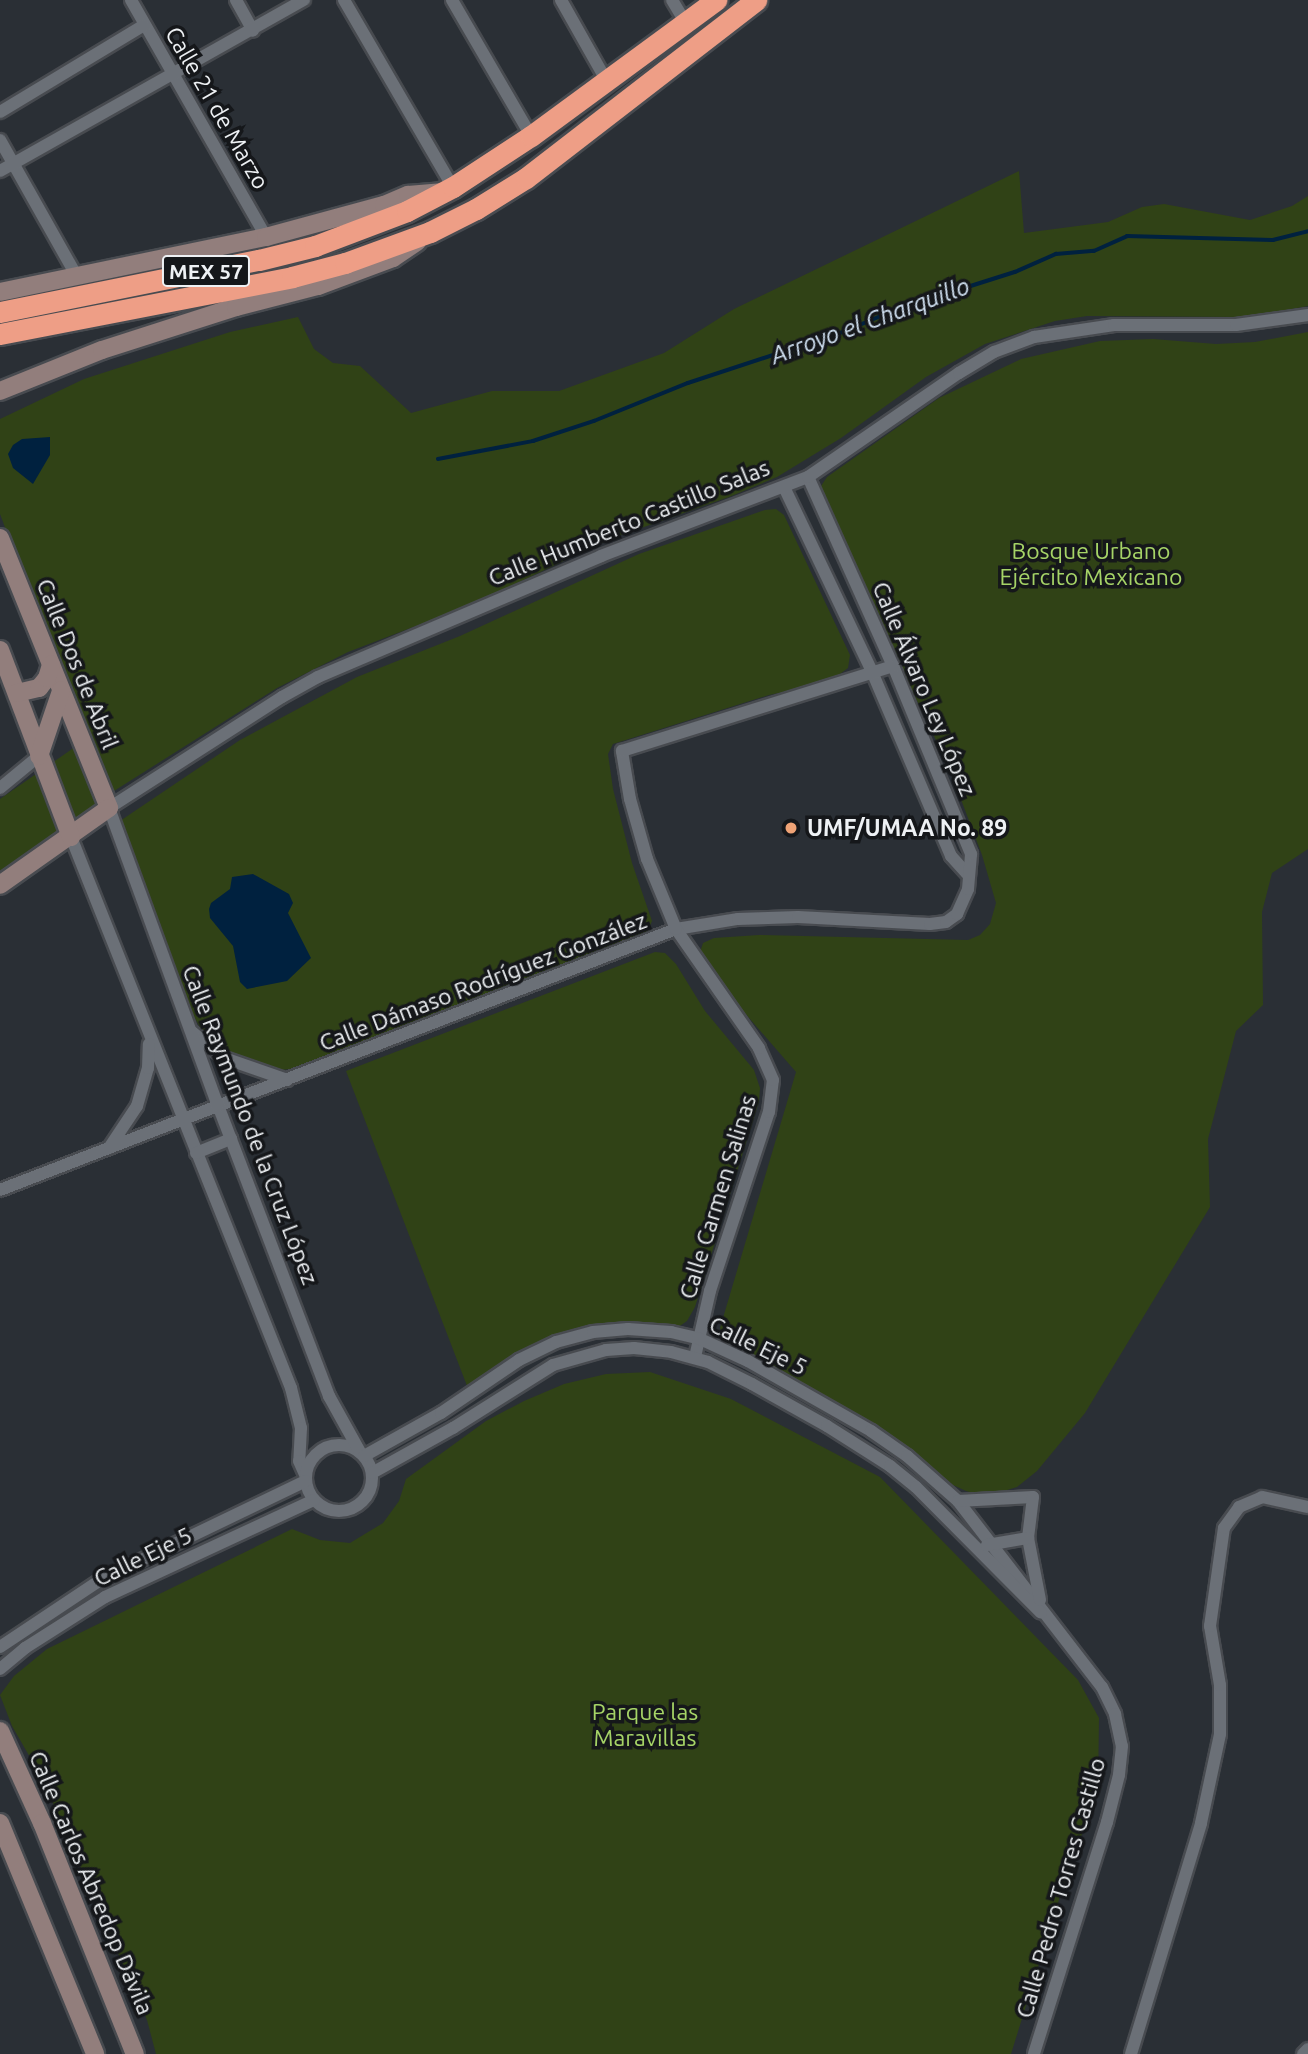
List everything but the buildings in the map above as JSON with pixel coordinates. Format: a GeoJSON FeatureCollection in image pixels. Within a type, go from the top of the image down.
{"type":"FeatureCollection","features":[{"type":"Feature","properties":{"kind":"highway","name":"MEX 57"},"geometry":{"type":"LineString","coordinates":[[0,312],[259,260],[315,246],[407,211],[448,189],[531,136],[716,0]]}},
{"type":"Feature","properties":{"kind":"highway","name":"MEX 57"},"geometry":{"type":"LineString","coordinates":[[0,334],[244,289],[345,263],[430,232],[476,209],[526,178],[756,0]]}},
{"type":"Feature","properties":{"kind":"street","name":"Calle 21 de Marzo"},"geometry":{"type":"LineString","coordinates":[[131,0],[266,237]]}},
{"type":"Feature","properties":{"kind":"street"},"geometry":{"type":"LineString","coordinates":[[236,0],[253,31]]}},
{"type":"Feature","properties":{"kind":"street"},"geometry":{"type":"LineString","coordinates":[[0,171],[175,75],[304,0]]}},
{"type":"Feature","properties":{"kind":"street"},"geometry":{"type":"LineString","coordinates":[[4,292],[266,237],[384,205],[408,195],[448,189],[344,0]]}},
{"type":"Feature","properties":{"kind":"street"},"geometry":{"type":"LineString","coordinates":[[452,0],[531,136]]}},
{"type":"Feature","properties":{"kind":"street"},"geometry":{"type":"LineString","coordinates":[[561,0],[606,80]]}},
{"type":"Feature","properties":{"kind":"street"},"geometry":{"type":"LineString","coordinates":[[672,0],[686,23]]}},
{"type":"Feature","properties":{"kind":"street"},"geometry":{"type":"LineString","coordinates":[[0,112],[144,25]]}},
{"type":"Feature","properties":{"kind":"street"},"geometry":{"type":"LineString","coordinates":[[0,140],[76,275]]}},
{"type":"Feature","properties":{"kind":"street"},"geometry":{"type":"LineString","coordinates":[[3,390],[102,350],[236,307],[318,286],[375,265],[408,249],[430,232]]}},
{"type":"Feature","properties":{"kind":"street","name":"Calle Humberto Castillo Salas"},"geometry":{"type":"LineString","coordinates":[[0,885],[109,808],[282,697],[318,677],[601,556],[808,477],[958,373],[994,352],[1034,337],[1114,325],[1236,325],[1308,315]]}},
{"type":"Feature","properties":{"kind":"street"},"geometry":{"type":"LineString","coordinates":[[0,406],[26,382]]}},
{"type":"Feature","properties":{"kind":"street","name":"Calle Álvaro Ley López"},"geometry":{"type":"LineString","coordinates":[[808,477],[893,666],[963,832],[971,854],[967,874]]}},
{"type":"Feature","properties":{"kind":"street","name":"Calle Álvaro Ley López"},"geometry":{"type":"LineString","coordinates":[[784,488],[873,674],[951,856],[967,874]]}},
{"type":"Feature","properties":{"kind":"street","name":"Calle Dos de Abril"},"geometry":{"type":"LineString","coordinates":[[0,538],[109,808]]}},
{"type":"Feature","properties":{"kind":"street"},"geometry":{"type":"LineString","coordinates":[[0,650],[150,1040],[291,1388],[300,1428],[299,1461],[314,1500],[329,1510],[355,1507],[368,1494],[372,1473],[362,1454],[341,1445],[330,1446],[313,1457],[306,1479]]}},
{"type":"Feature","properties":{"kind":"street"},"geometry":{"type":"LineString","coordinates":[[17,693],[39,688],[47,678],[51,665]]}},
{"type":"Feature","properties":{"kind":"street"},"geometry":{"type":"LineString","coordinates":[[873,674],[893,666]]}},
{"type":"Feature","properties":{"kind":"street","name":"Calle Carmen Salinas"},"geometry":{"type":"LineString","coordinates":[[695,1357],[710,1291],[769,1112],[773,1080],[759,1048],[676,929],[647,859],[630,799],[622,751],[873,674]]}},
{"type":"Feature","properties":{"kind":"street"},"geometry":{"type":"LineString","coordinates":[[0,788],[39,756],[61,691]]}},
{"type":"Feature","properties":{"kind":"street","name":"Calle Raymundo de la Cruz López"},"geometry":{"type":"LineString","coordinates":[[109,808],[218,1107],[329,1396],[362,1454]]}},
{"type":"Feature","properties":{"kind":"street","name":"Calle Dámaso Rodríguez González"},"geometry":{"type":"LineString","coordinates":[[0,1189],[185,1121],[676,929],[738,919],[798,917],[930,924],[946,922],[957,914],[965,903],[967,874]]}},
{"type":"Feature","properties":{"kind":"street"},"geometry":{"type":"LineString","coordinates":[[190,1030],[224,1058],[262,1074],[287,1080]]}},
{"type":"Feature","properties":{"kind":"street"},"geometry":{"type":"LineString","coordinates":[[109,1148],[129,1121],[144,1088],[150,1040]]}},
{"type":"Feature","properties":{"kind":"street"},"geometry":{"type":"LineString","coordinates":[[196,1153],[231,1139]]}},
{"type":"Feature","properties":{"kind":"street","name":"Calle Eje 5"},"geometry":{"type":"LineString","coordinates":[[362,1454],[440,1413],[519,1360],[556,1342],[593,1332],[628,1329],[671,1332],[698,1338],[748,1361],[872,1431],[907,1456],[958,1501],[1038,1606]]}},
{"type":"Feature","properties":{"kind":"street","name":"Calle Eje 5"},"geometry":{"type":"LineString","coordinates":[[372,1473],[453,1428],[553,1365],[580,1355],[634,1348],[695,1357],[752,1384],[858,1444],[916,1488],[1038,1606]]}},
{"type":"Feature","properties":{"kind":"street","name":"Calle Eje 5"},"geometry":{"type":"LineString","coordinates":[[0,1647],[102,1579],[306,1479]]}},
{"type":"Feature","properties":{"kind":"street"},"geometry":{"type":"LineString","coordinates":[[958,1501],[1034,1497],[1028,1538],[1038,1606]]}},
{"type":"Feature","properties":{"kind":"street"},"geometry":{"type":"LineString","coordinates":[[1130,2054],[1201,1824],[1220,1734],[1221,1695],[1210,1626],[1224,1528],[1230,1516],[1250,1500],[1262,1497],[1308,1507]]}},
{"type":"Feature","properties":{"kind":"street","name":"Calle Eje 5"},"geometry":{"type":"LineString","coordinates":[[0,1669],[25,1648],[104,1597],[314,1500]]}},
{"type":"Feature","properties":{"kind":"street"},"geometry":{"type":"LineString","coordinates":[[974,1546],[1028,1538]]}},
{"type":"Feature","properties":{"kind":"street","name":"Calle Pedro Torres Castillo"},"geometry":{"type":"LineString","coordinates":[[1034,2054],[1107,1822],[1119,1775],[1122,1746],[1115,1714],[1102,1687],[1038,1606]]}},
{"type":"Feature","properties":{"kind":"street","name":"Calle Carlos Abredop Dávila"},"geometry":{"type":"LineString","coordinates":[[0,1731],[42,1823],[135,2054]]}},
{"type":"Feature","properties":{"kind":"street"},"geometry":{"type":"LineString","coordinates":[[0,1823],[95,2054]]}},
{"type":"Feature","properties":{"kind":"street"},"geometry":{"type":"LineString","coordinates":[[1303,2054],[1308,2049]]}},
{"type":"Feature","properties":{"kind":"green space"},"geometry":{"type":"Polygon","coordinates":[[[1019,171],[1024,233],[1108,222],[1142,207],[1164,204],[1250,220],[1292,206],[1308,196],[1308,306],[1248,317],[1087,316],[1055,321],[985,344],[926,377],[841,438],[777,477],[610,539],[468,606],[348,652],[277,688],[114,791],[0,871],[0,799],[85,740],[0,514],[0,419],[84,379],[230,332],[298,317],[314,349],[333,363],[360,366],[411,413],[492,391],[559,391],[664,353],[734,309],[1019,171]]]}},
{"type":"Feature","properties":{"kind":"green space","name":"Bosque Urbano Ejército Mexicano"},"geometry":{"type":"Polygon","coordinates":[[[1308,332],[1308,849],[1272,873],[1262,912],[1263,1005],[1236,1031],[1208,1139],[1210,1207],[1085,1413],[1037,1471],[1017,1487],[1004,1491],[978,1494],[966,1491],[953,1485],[906,1446],[861,1417],[733,1349],[723,1339],[720,1328],[796,1072],[730,996],[702,956],[700,952],[703,943],[714,938],[759,935],[968,940],[980,935],[990,924],[996,903],[982,855],[948,765],[822,504],[819,489],[827,477],[939,398],[1021,359],[1100,341],[1153,339],[1216,344],[1255,342],[1308,332]]]}},
{"type":"Feature","properties":{"kind":"green space"},"geometry":{"type":"Polygon","coordinates":[[[776,509],[784,515],[850,655],[848,668],[829,682],[769,695],[613,744],[608,754],[613,789],[632,863],[652,921],[646,934],[290,1069],[270,1071],[230,1058],[205,1036],[179,990],[117,823],[240,740],[357,677],[460,636],[639,554],[765,510],[776,509]]]}},
{"type":"Feature","properties":{"kind":"green space"},"geometry":{"type":"Polygon","coordinates":[[[655,952],[665,953],[676,964],[705,1011],[754,1070],[760,1088],[759,1101],[695,1307],[687,1321],[677,1328],[591,1330],[469,1391],[346,1071],[655,952]]]}},
{"type":"Feature","properties":{"kind":"green space","name":"Parque las Maravillas"},"geometry":{"type":"Polygon","coordinates":[[[650,1372],[731,1399],[880,1477],[1078,1680],[1099,1718],[1098,1789],[1062,1890],[1011,2054],[156,2054],[147,2020],[42,1778],[12,1726],[0,1695],[14,1676],[47,1649],[292,1529],[320,1540],[350,1543],[383,1523],[399,1501],[406,1479],[486,1421],[524,1401],[564,1384],[606,1374],[650,1372]]]}},
{"type":"Feature","properties":{"kind":"water"},"geometry":{"type":"Polygon","coordinates":[[[50,437],[50,455],[33,484],[13,468],[8,454],[13,445],[22,439],[50,437]]]}},
{"type":"Feature","properties":{"kind":"water"},"geometry":{"type":"Polygon","coordinates":[[[253,874],[289,894],[293,903],[288,913],[311,958],[287,981],[247,989],[240,982],[233,946],[210,918],[209,909],[211,903],[230,889],[232,877],[253,874]]]}},
{"type":"Feature","properties":{"kind":"waterway","name":"Arroyo el Charquillo"},"geometry":{"type":"LineString","coordinates":[[438,459],[533,441],[594,421],[688,383],[843,332],[895,310],[1015,272],[1056,254],[1094,251],[1127,236],[1273,240],[1308,231]]}},
{"type":"Feature","properties":{"kind":"place","name":"UMF/UMAA No. 89"},"geometry":{"type":"Point","coordinates":[791,828]}}]}
